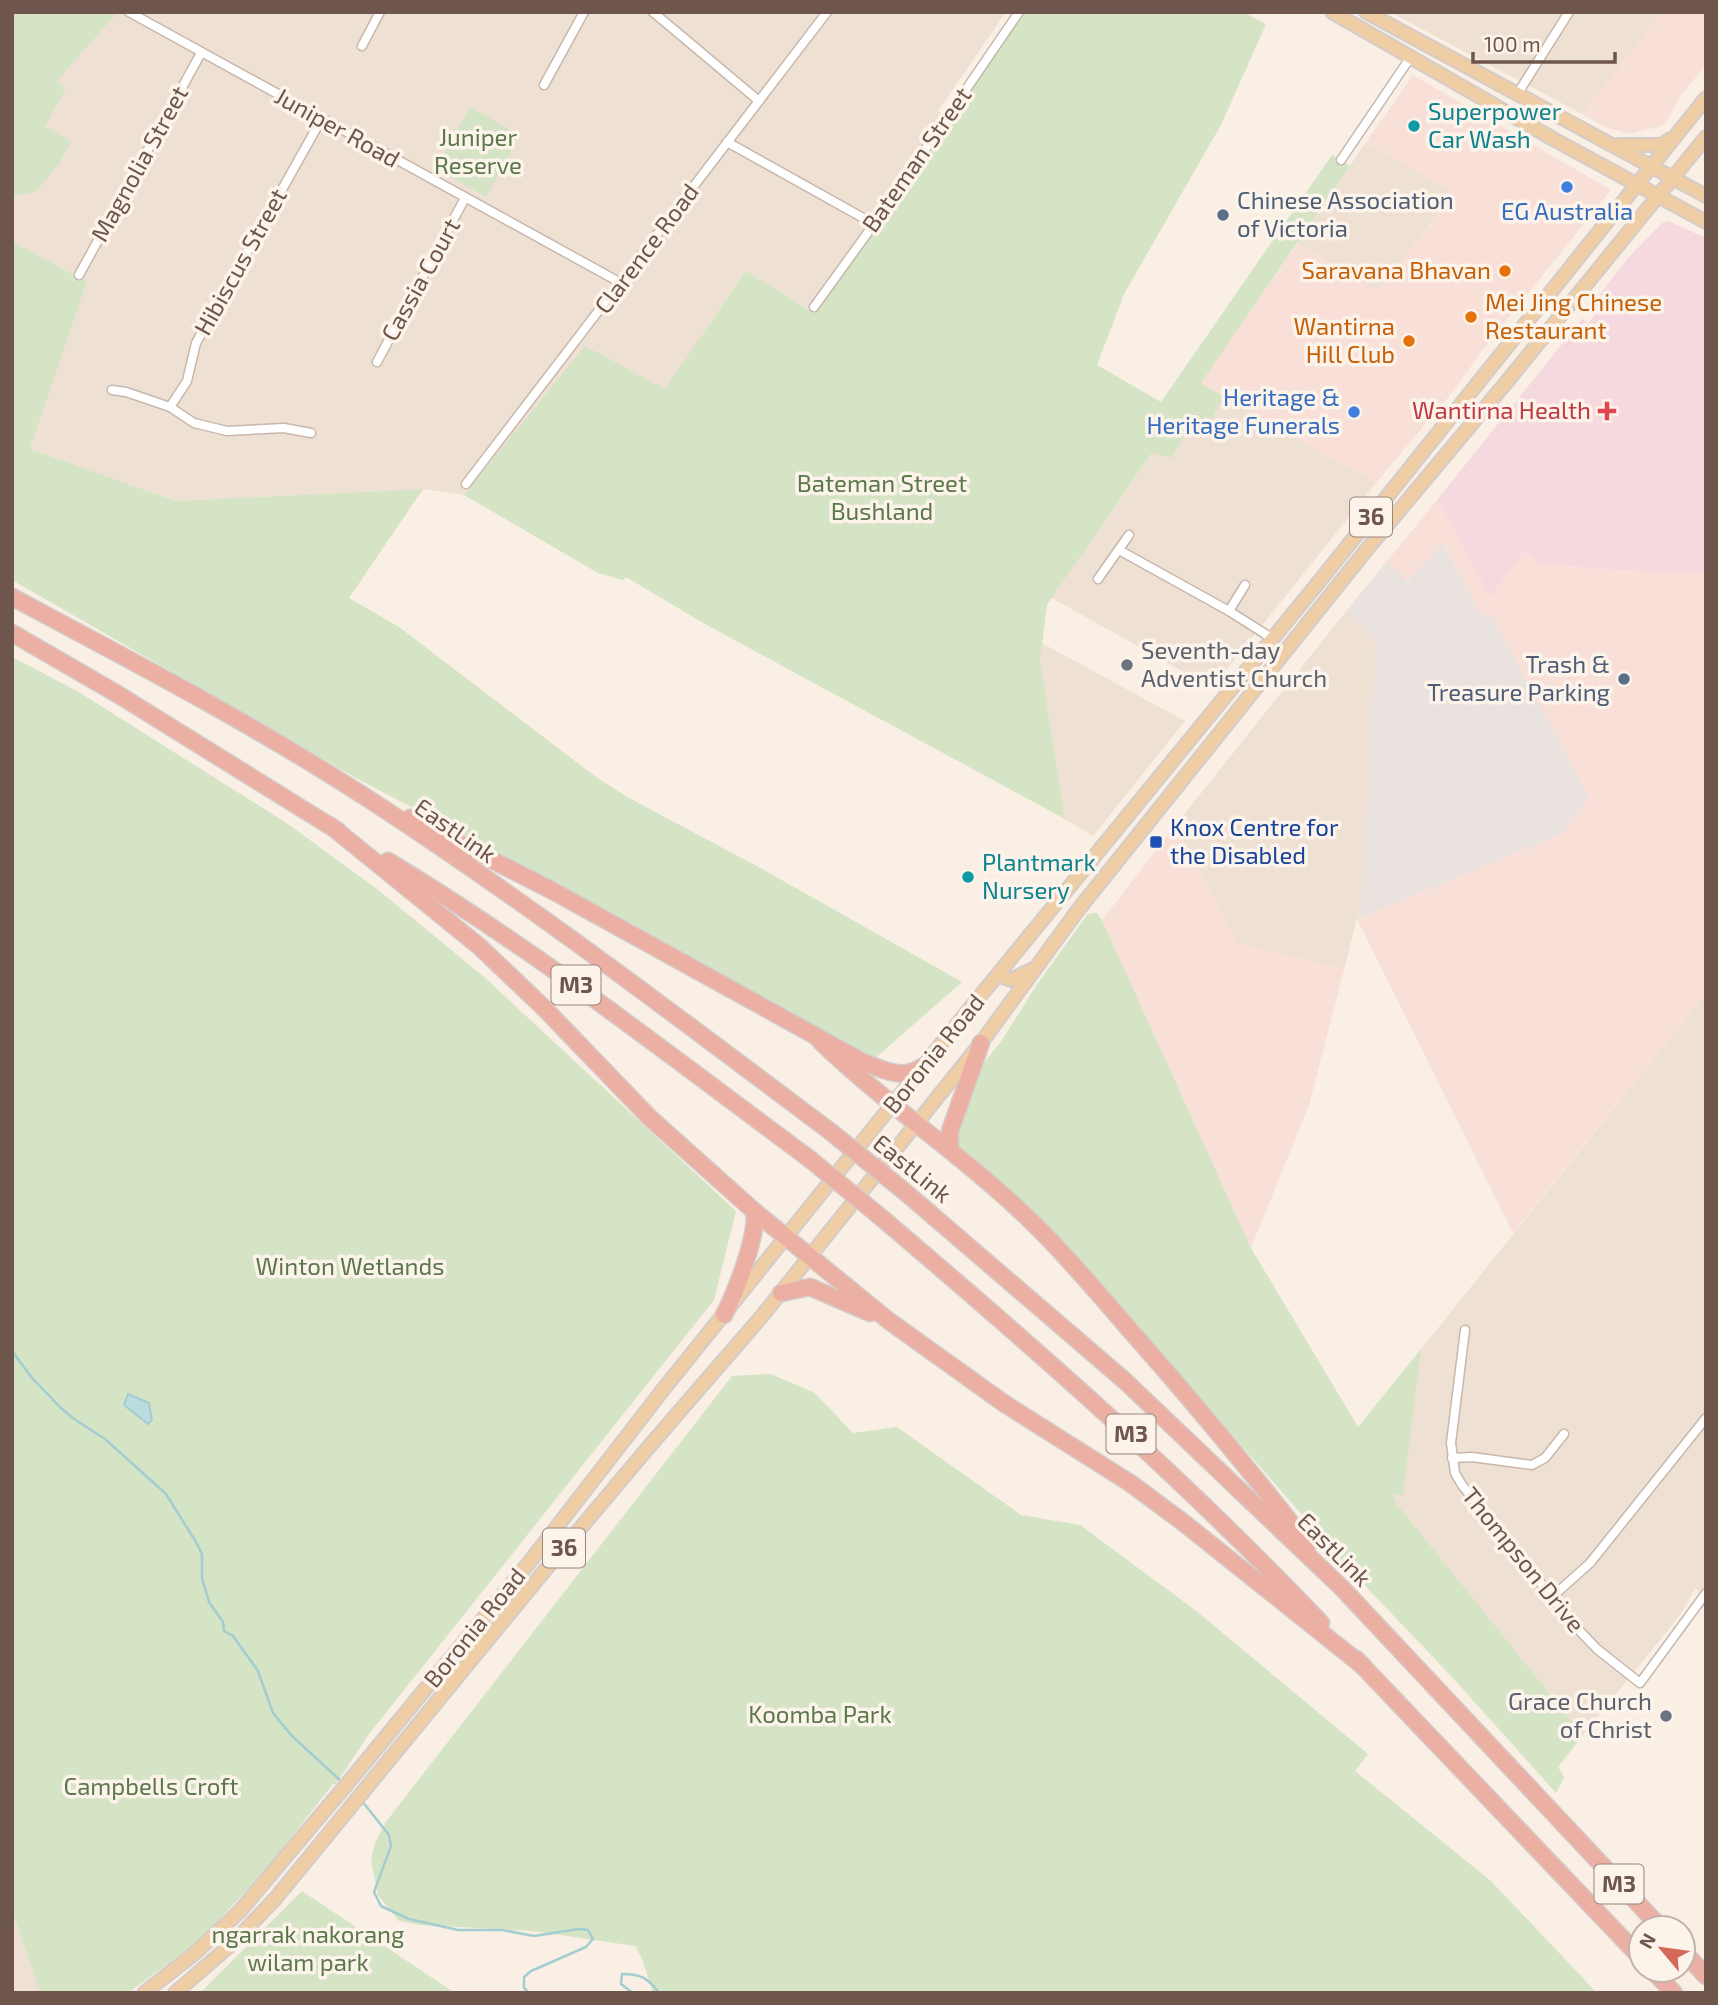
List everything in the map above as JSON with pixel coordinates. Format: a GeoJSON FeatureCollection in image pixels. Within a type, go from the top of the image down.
{"type":"FeatureCollection","features":[{"type":"Feature","properties":{"kind":"highway","name":"EastLink"},"geometry":{"type":"LineString","coordinates":[[12,597],[180,686],[366,798],[564,934],[831,1132],[904,1191],[1125,1381],[1342,1588],[1648,1914]]}},
{"type":"Feature","properties":{"kind":"highway","name":"M3"},"geometry":{"type":"LineString","coordinates":[[12,633],[119,695],[449,897],[576,985],[811,1160],[1036,1348],[1129,1432],[1248,1547],[1627,1943]]}},
{"type":"Feature","properties":{"kind":"highway"},"geometry":{"type":"LineString","coordinates":[[366,798],[553,891],[820,1041],[861,1061],[893,1073],[908,1074],[922,1067]]}},
{"type":"Feature","properties":{"kind":"highway"},"geometry":{"type":"LineString","coordinates":[[331,826],[480,947],[650,1118],[754,1211],[888,1321],[1005,1404],[1130,1483],[1363,1667]]}},
{"type":"Feature","properties":{"kind":"highway"},"geometry":{"type":"LineString","coordinates":[[820,1041],[852,1071],[950,1149],[1035,1224],[1086,1279],[1254,1475],[1342,1588]]}},
{"type":"Feature","properties":{"kind":"highway"},"geometry":{"type":"LineString","coordinates":[[950,1149],[950,1131],[981,1043]]}},
{"type":"Feature","properties":{"kind":"highway"},"geometry":{"type":"LineString","coordinates":[[724,1315],[755,1228],[754,1211]]}},
{"type":"Feature","properties":{"kind":"highway"},"geometry":{"type":"LineString","coordinates":[[781,1293],[810,1287],[888,1321]]}},
{"type":"Feature","properties":{"kind":"main road"},"geometry":{"type":"LineString","coordinates":[[1332,12],[1706,222]]}},
{"type":"Feature","properties":{"kind":"main road"},"geometry":{"type":"LineString","coordinates":[[1366,12],[1706,196]]}},
{"type":"Feature","properties":{"kind":"main road"},"geometry":{"type":"LineString","coordinates":[[1507,111],[1518,93]]}},
{"type":"Feature","properties":{"kind":"main road","name":"Boronia Road"},"geometry":{"type":"LineString","coordinates":[[144,1993],[194,1954],[240,1911],[357,1772],[528,1564],[893,1103],[1273,639],[1706,98]]}},
{"type":"Feature","properties":{"kind":"main road","name":"Boronia Road"},"geometry":{"type":"LineString","coordinates":[[174,1993],[216,1959],[255,1922],[541,1576],[781,1293],[918,1123],[1090,897],[1368,548],[1706,137]]}},
{"type":"Feature","properties":{"kind":"main road"},"geometry":{"type":"LineString","coordinates":[[1614,145],[1661,145],[1673,138]]}},
{"type":"Feature","properties":{"kind":"main road"},"geometry":{"type":"LineString","coordinates":[[1489,369],[1505,384]]}},
{"type":"Feature","properties":{"kind":"main road"},"geometry":{"type":"LineString","coordinates":[[1157,778],[1181,782]]}},
{"type":"Feature","properties":{"kind":"main road"},"geometry":{"type":"LineString","coordinates":[[1073,883],[1090,897]]}},
{"type":"Feature","properties":{"kind":"main road"},"geometry":{"type":"LineString","coordinates":[[998,975],[1011,980],[1037,967]]}},
{"type":"Feature","properties":{"kind":"main road"},"geometry":{"type":"LineString","coordinates":[[528,1564],[541,1576]]}},
{"type":"Feature","properties":{"kind":"street","name":"Juniper Road"},"geometry":{"type":"LineString","coordinates":[[129,12],[621,283]]}},
{"type":"Feature","properties":{"kind":"street"},"geometry":{"type":"LineString","coordinates":[[362,46],[380,12]]}},
{"type":"Feature","properties":{"kind":"street"},"geometry":{"type":"LineString","coordinates":[[544,85],[584,12]]}},
{"type":"Feature","properties":{"kind":"street"},"geometry":{"type":"LineString","coordinates":[[653,12],[759,100]]}},
{"type":"Feature","properties":{"kind":"street","name":"Clarence Road"},"geometry":{"type":"LineString","coordinates":[[466,485],[827,12]]}},
{"type":"Feature","properties":{"kind":"street","name":"Bateman Street"},"geometry":{"type":"LineString","coordinates":[[814,307],[1019,12]]}},
{"type":"Feature","properties":{"kind":"street"},"geometry":{"type":"LineString","coordinates":[[1518,93],[1569,12]]}},
{"type":"Feature","properties":{"kind":"street","name":"Magnolia Street"},"geometry":{"type":"LineString","coordinates":[[79,275],[201,53]]}},
{"type":"Feature","properties":{"kind":"street"},"geometry":{"type":"LineString","coordinates":[[1341,160],[1410,58]]}},
{"type":"Feature","properties":{"kind":"street","name":"Hibiscus Street"},"geometry":{"type":"LineString","coordinates":[[170,407],[187,381],[196,343],[321,120]]}},
{"type":"Feature","properties":{"kind":"street"},"geometry":{"type":"LineString","coordinates":[[727,142],[874,224]]}},
{"type":"Feature","properties":{"kind":"street","name":"Cassia Court"},"geometry":{"type":"LineString","coordinates":[[377,362],[465,198]]}},
{"type":"Feature","properties":{"kind":"street"},"geometry":{"type":"LineString","coordinates":[[112,390],[127,392],[170,407],[194,423],[226,431],[284,428],[311,433]]}},
{"type":"Feature","properties":{"kind":"street"},"geometry":{"type":"LineString","coordinates":[[1098,579],[1129,534]]}},
{"type":"Feature","properties":{"kind":"street"},"geometry":{"type":"LineString","coordinates":[[1119,550],[1229,611],[1273,639]]}},
{"type":"Feature","properties":{"kind":"street"},"geometry":{"type":"LineString","coordinates":[[1229,611],[1245,585]]}},
{"type":"Feature","properties":{"kind":"street","name":"Thompson Drive"},"geometry":{"type":"LineString","coordinates":[[1465,1330],[1451,1443],[1455,1473],[1593,1645],[1640,1683],[1706,1592]]}},
{"type":"Feature","properties":{"kind":"street"},"geometry":{"type":"LineString","coordinates":[[1552,1597],[1590,1563],[1706,1418]]}},
{"type":"Feature","properties":{"kind":"street"},"geometry":{"type":"LineString","coordinates":[[1452,1458],[1472,1457],[1532,1465],[1545,1458],[1564,1434]]}},
{"type":"Feature","properties":{"kind":"shaded area"},"geometry":{"type":"Polygon","coordinates":[[[118,12],[1006,12],[938,111],[952,120],[814,313],[746,271],[666,389],[468,490],[464,495],[423,489],[176,501],[30,449],[87,282],[12,241],[12,196],[35,192],[45,127],[65,88],[56,82],[118,12]]]}},
{"type":"Feature","properties":{"kind":"shaded area"},"geometry":{"type":"Polygon","coordinates":[[[1390,12],[1663,12],[1582,114],[1390,12]]]}},
{"type":"Feature","properties":{"kind":"shaded area"},"geometry":{"type":"Polygon","coordinates":[[[1663,12],[1706,12],[1706,65],[1681,95],[1668,119],[1661,126],[1630,134],[1607,128],[1582,114],[1663,12]]]}},
{"type":"Feature","properties":{"kind":"shaded area"},"geometry":{"type":"Polygon","coordinates":[[[1413,75],[1611,190],[1481,352],[1455,389],[1376,483],[1200,384],[1297,244],[1378,291],[1451,199],[1448,189],[1366,142],[1413,75]]]}},
{"type":"Feature","properties":{"kind":"shaded area"},"geometry":{"type":"Polygon","coordinates":[[[1366,142],[1448,189],[1451,198],[1378,291],[1297,244],[1366,142]]]}},
{"type":"Feature","properties":{"kind":"shaded area","name":"Wantirna Health"},"geometry":{"type":"Polygon","coordinates":[[[1668,221],[1706,238],[1706,573],[1541,564],[1525,551],[1490,597],[1437,500],[1582,319],[1588,323],[1602,306],[1595,300],[1629,257],[1662,223],[1668,221]]]}},
{"type":"Feature","properties":{"kind":"shaded area"},"geometry":{"type":"Polygon","coordinates":[[[1224,397],[1376,483],[1212,688],[1052,598],[1153,452],[1172,458],[1184,434],[1192,433],[1205,416],[1211,419],[1224,397]]]}},
{"type":"Feature","properties":{"kind":"shaded area"},"geometry":{"type":"Polygon","coordinates":[[[1437,500],[1490,597],[1525,550],[1541,564],[1706,573],[1706,993],[1513,1233],[1357,919],[1560,834],[1490,613],[1481,617],[1444,544],[1406,582],[1387,561],[1437,500]]]}},
{"type":"Feature","properties":{"kind":"shaded area"},"geometry":{"type":"Polygon","coordinates":[[[1443,543],[1481,616],[1490,613],[1589,798],[1561,834],[1357,919],[1362,898],[1376,639],[1347,610],[1387,561],[1407,582],[1443,543]]]}},
{"type":"Feature","properties":{"kind":"shaded area"},"geometry":{"type":"Polygon","coordinates":[[[1347,610],[1376,638],[1362,898],[1344,970],[1238,944],[1175,826],[1347,610]]]}},
{"type":"Feature","properties":{"kind":"shaded area"},"geometry":{"type":"Polygon","coordinates":[[[1042,643],[1185,721],[1093,836],[1065,819],[1040,660],[1042,643]]]}},
{"type":"Feature","properties":{"kind":"shaded area"},"geometry":{"type":"Polygon","coordinates":[[[1175,826],[1238,944],[1344,970],[1309,1105],[1251,1248],[1102,920],[1175,826]]]}},
{"type":"Feature","properties":{"kind":"shaded area"},"geometry":{"type":"Polygon","coordinates":[[[1706,993],[1706,1596],[1695,1588],[1669,1629],[1583,1735],[1397,1504],[1358,1428],[1706,993]]]}},
{"type":"Feature","properties":{"kind":"shaded area"},"geometry":{"type":"Polygon","coordinates":[[[12,1912],[41,1993],[12,1993],[12,1912]]]}},
{"type":"Feature","properties":{"kind":"green space"},"geometry":{"type":"Polygon","coordinates":[[[12,12],[118,12],[57,81],[66,88],[45,127],[71,141],[59,164],[35,192],[12,196],[12,12]]]}},
{"type":"Feature","properties":{"kind":"green space","name":"Bateman Street Bushland"},"geometry":{"type":"Polygon","coordinates":[[[1023,12],[1243,12],[1266,24],[1221,125],[1124,294],[1097,365],[1161,402],[1332,155],[1350,166],[1201,383],[1224,397],[1211,420],[1205,416],[1194,434],[1184,435],[1172,458],[1152,453],[1047,605],[1040,660],[1065,819],[705,624],[626,577],[623,580],[598,573],[464,495],[585,346],[665,389],[746,271],[814,313],[952,120],[1023,12]]]}},
{"type":"Feature","properties":{"kind":"green space","name":"Juniper Reserve"},"geometry":{"type":"Polygon","coordinates":[[[470,107],[520,135],[486,197],[436,169],[470,107]]]}},
{"type":"Feature","properties":{"kind":"green space"},"geometry":{"type":"Polygon","coordinates":[[[12,241],[87,282],[30,449],[176,501],[423,489],[349,598],[399,627],[596,777],[629,798],[764,870],[962,982],[873,1060],[796,1015],[643,935],[505,856],[358,779],[12,580],[12,241]]]}},
{"type":"Feature","properties":{"kind":"green space","name":"Winton Wetlands"},"geometry":{"type":"Polygon","coordinates":[[[12,657],[77,691],[285,822],[377,889],[483,976],[736,1211],[714,1300],[369,1734],[335,1785],[333,1784],[265,1871],[198,1942],[128,1993],[41,1993],[12,1912],[12,657]]]}},
{"type":"Feature","properties":{"kind":"green space"},"geometry":{"type":"Polygon","coordinates":[[[1097,913],[1102,920],[1251,1248],[1358,1427],[1421,1349],[1403,1495],[1392,1494],[1397,1504],[1583,1735],[1558,1767],[1564,1777],[1556,1793],[1453,1678],[1351,1571],[1092,1274],[1014,1193],[958,1145],[956,1132],[977,1072],[1002,1040],[1036,986],[1087,915],[1097,913]]]}},
{"type":"Feature","properties":{"kind":"green space","name":"Koomba Park"},"geometry":{"type":"Polygon","coordinates":[[[771,1374],[815,1393],[853,1433],[897,1427],[1021,1515],[1080,1525],[1195,1610],[1368,1754],[1355,1771],[1491,1881],[1597,1993],[653,1993],[635,1946],[533,1931],[421,1925],[399,1921],[378,1895],[371,1860],[375,1843],[385,1823],[732,1376],[771,1374]]]}},
{"type":"Feature","properties":{"kind":"green space","name":"ngarrak nakorang wilam park"},"geometry":{"type":"Polygon","coordinates":[[[302,1891],[455,1993],[200,1993],[302,1891]]]}},
{"type":"Feature","properties":{"kind":"water"},"geometry":{"type":"Polygon","coordinates":[[[128,1394],[149,1403],[152,1420],[148,1424],[124,1405],[128,1394]]]}},
{"type":"Feature","properties":{"kind":"waterway"},"geometry":{"type":"LineString","coordinates":[[12,1351],[32,1378],[61,1408],[105,1439],[166,1494],[202,1554],[202,1578],[209,1602],[223,1622],[224,1631],[233,1636],[258,1671],[273,1713],[292,1736],[342,1782]]}},
{"type":"Feature","properties":{"kind":"waterway"},"geometry":{"type":"LineString","coordinates":[[362,1801],[389,1835],[391,1846],[374,1892],[381,1906],[409,1919],[458,1930],[502,1930],[534,1936],[588,1930],[593,1939],[586,1947],[531,1971],[524,1977],[524,1988],[529,1993]]}},
{"type":"Feature","properties":{"kind":"waterway"},"geometry":{"type":"LineString","coordinates":[[633,1993],[621,1984],[622,1974],[643,1978],[659,1993]]}},
{"type":"Feature","properties":{"kind":"place","name":"Superpower Car Wash"},"geometry":{"type":"Point","coordinates":[1414,126]}},
{"type":"Feature","properties":{"kind":"place","name":"EG Australia"},"geometry":{"type":"Point","coordinates":[1567,187]}},
{"type":"Feature","properties":{"kind":"place","name":"Chinese Association of Victoria"},"geometry":{"type":"Point","coordinates":[1223,215]}},
{"type":"Feature","properties":{"kind":"place","name":"Saravana Bhavan"},"geometry":{"type":"Point","coordinates":[1505,271]}},
{"type":"Feature","properties":{"kind":"place","name":"Mei Jing Chinese Restaurant"},"geometry":{"type":"Point","coordinates":[1471,317]}},
{"type":"Feature","properties":{"kind":"place","name":"Wantirna Hill Club"},"geometry":{"type":"Point","coordinates":[1409,341]}},
{"type":"Feature","properties":{"kind":"place","name":"Wantirna Health"},"geometry":{"type":"Point","coordinates":[1607,411]}},
{"type":"Feature","properties":{"kind":"place","name":"Heritage & Heritage Funerals"},"geometry":{"type":"Point","coordinates":[1354,412]}},
{"type":"Feature","properties":{"kind":"place","name":"Seventh-day Adventist Church"},"geometry":{"type":"Point","coordinates":[1127,665]}},
{"type":"Feature","properties":{"kind":"place","name":"Trash & Treasure Parking"},"geometry":{"type":"Point","coordinates":[1624,679]}},
{"type":"Feature","properties":{"kind":"place","name":"Knox Centre for the Disabled"},"geometry":{"type":"Point","coordinates":[1156,842]}},
{"type":"Feature","properties":{"kind":"place","name":"Plantmark Nursery"},"geometry":{"type":"Point","coordinates":[968,877]}},
{"type":"Feature","properties":{"kind":"place","name":"Grace Church of Christ"},"geometry":{"type":"Point","coordinates":[1666,1716]}},
{"type":"Feature","properties":{"kind":"park label","name":"Campbells Croft"},"geometry":{"type":"Point","coordinates":[151,1787]}}]}
